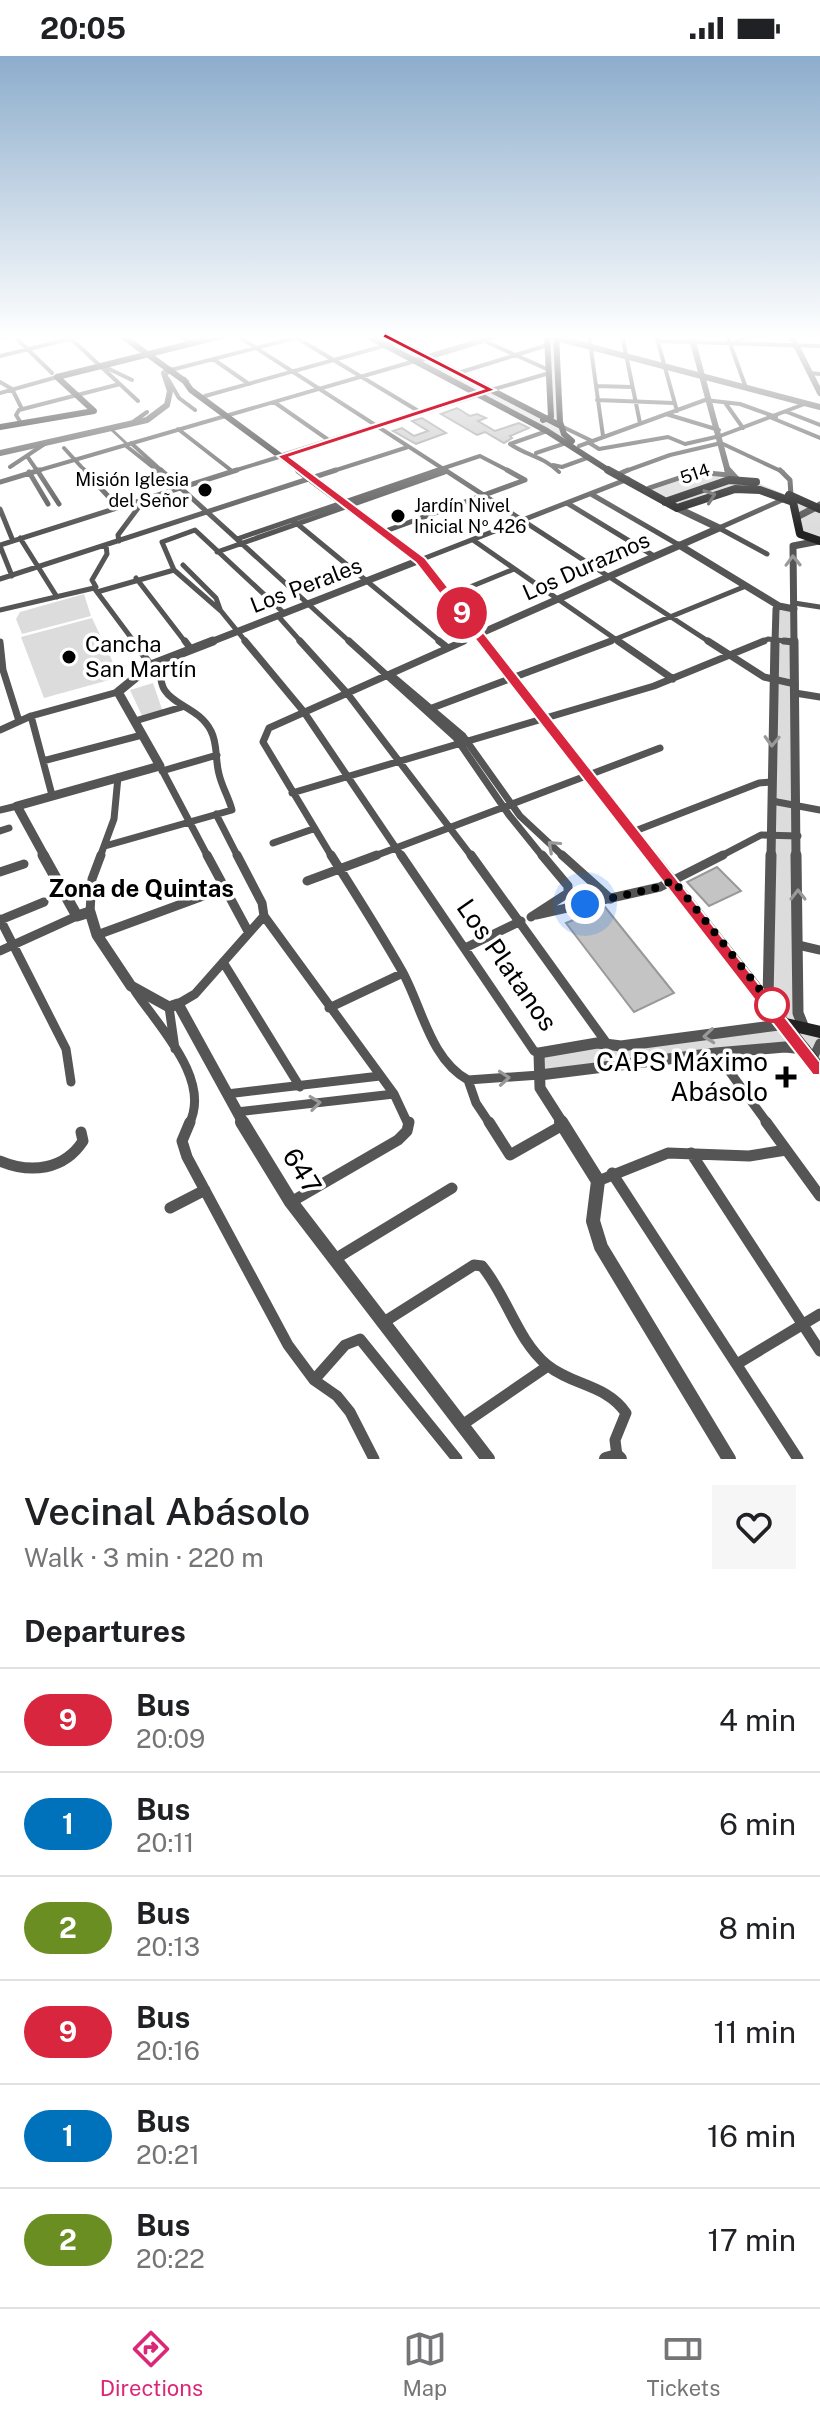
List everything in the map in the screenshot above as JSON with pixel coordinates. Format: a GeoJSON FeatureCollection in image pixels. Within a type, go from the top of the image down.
{"type":"FeatureCollection","features":[{"type":"Feature","properties":{"kind":"main road"},"geometry":{"type":"LineString","coordinates":[[0,427],[95,409],[86,400]]}},
{"type":"Feature","properties":{"kind":"main road"},"geometry":{"type":"LineString","coordinates":[[207,400],[228,415]]}},
{"type":"Feature","properties":{"kind":"main road"},"geometry":{"type":"LineString","coordinates":[[210,400],[420,560],[813,1059]]}},
{"type":"Feature","properties":{"kind":"main road"},"geometry":{"type":"LineString","coordinates":[[490,400],[544,429],[587,458],[665,499]]}},
{"type":"Feature","properties":{"kind":"main road"},"geometry":{"type":"LineString","coordinates":[[511,400],[561,427]]}},
{"type":"Feature","properties":{"kind":"main road"},"geometry":{"type":"LineString","coordinates":[[544,429],[539,423],[551,417],[551,400]]}},
{"type":"Feature","properties":{"kind":"main road"},"geometry":{"type":"LineString","coordinates":[[556,400],[566,436],[625,477],[681,508]]}},
{"type":"Feature","properties":{"kind":"main road"},"geometry":{"type":"LineString","coordinates":[[544,429],[561,427]]}},
{"type":"Feature","properties":{"kind":"main road"},"geometry":{"type":"LineString","coordinates":[[732,477],[753,481],[788,497],[796,505],[800,534],[820,541]]}},
{"type":"Feature","properties":{"kind":"main road","name":"514"},"geometry":{"type":"LineString","coordinates":[[665,499],[732,477]]}},
{"type":"Feature","properties":{"kind":"main road"},"geometry":{"type":"LineString","coordinates":[[745,486],[819,507]]}},
{"type":"Feature","properties":{"kind":"main road","name":"514"},"geometry":{"type":"LineString","coordinates":[[681,508],[745,486]]}},
{"type":"Feature","properties":{"kind":"main road"},"geometry":{"type":"LineString","coordinates":[[786,1024],[820,1032]]}},
{"type":"Feature","properties":{"kind":"street"},"geometry":{"type":"LineString","coordinates":[[18,400],[22,409]]}},
{"type":"Feature","properties":{"kind":"street"},"geometry":{"type":"LineString","coordinates":[[21,423],[16,415],[22,409],[54,400]]}},
{"type":"Feature","properties":{"kind":"street"},"geometry":{"type":"LineString","coordinates":[[0,453],[147,420],[164,409],[167,400]]}},
{"type":"Feature","properties":{"kind":"street"},"geometry":{"type":"LineString","coordinates":[[182,400],[195,410]]}},
{"type":"Feature","properties":{"kind":"street"},"geometry":{"type":"LineString","coordinates":[[0,482],[279,400]]}},
{"type":"Feature","properties":{"kind":"street"},"geometry":{"type":"LineString","coordinates":[[336,400],[731,655],[774,681],[820,697]]}},
{"type":"Feature","properties":{"kind":"street"},"geometry":{"type":"LineString","coordinates":[[401,400],[420,412]]}},
{"type":"Feature","properties":{"kind":"street"},"geometry":{"type":"LineString","coordinates":[[12,576],[0,545],[457,400]]}},
{"type":"Feature","properties":{"kind":"street"},"geometry":{"type":"LineString","coordinates":[[597,400],[603,436]]}},
{"type":"Feature","properties":{"kind":"street"},"geometry":{"type":"LineString","coordinates":[[606,400],[674,403],[677,411]]}},
{"type":"Feature","properties":{"kind":"street"},"geometry":{"type":"LineString","coordinates":[[579,446],[706,400]]}},
{"type":"Feature","properties":{"kind":"street"},"geometry":{"type":"LineString","coordinates":[[710,400],[732,477]]}},
{"type":"Feature","properties":{"kind":"street"},"geometry":{"type":"LineString","coordinates":[[715,400],[740,404],[820,438]]}},
{"type":"Feature","properties":{"kind":"street"},"geometry":{"type":"LineString","coordinates":[[797,400],[820,407]]}},
{"type":"Feature","properties":{"kind":"street"},"geometry":{"type":"LineString","coordinates":[[274,402],[330,441]]}},
{"type":"Feature","properties":{"kind":"street"},"geometry":{"type":"LineString","coordinates":[[635,402],[640,423]]}},
{"type":"Feature","properties":{"kind":"street","name":"Los Perales"},"geometry":{"type":"LineString","coordinates":[[0,730],[31,716],[118,692],[151,665],[591,494],[670,455],[807,403]]}},
{"type":"Feature","properties":{"kind":"street"},"geometry":{"type":"LineString","coordinates":[[726,404],[743,428]]}},
{"type":"Feature","properties":{"kind":"street"},"geometry":{"type":"LineString","coordinates":[[112,430],[147,412]]}},
{"type":"Feature","properties":{"kind":"street"},"geometry":{"type":"LineString","coordinates":[[787,412],[820,425]]}},
{"type":"Feature","properties":{"kind":"street"},"geometry":{"type":"LineString","coordinates":[[666,414],[720,436],[782,471],[790,480],[788,497]]}},
{"type":"Feature","properties":{"kind":"street"},"geometry":{"type":"LineString","coordinates":[[561,427],[599,449],[668,437],[685,444],[720,436]]}},
{"type":"Feature","properties":{"kind":"street"},"geometry":{"type":"LineString","coordinates":[[180,429],[234,471]]}},
{"type":"Feature","properties":{"kind":"street"},"geometry":{"type":"LineString","coordinates":[[544,429],[510,444],[525,454],[534,454],[566,443]]}},
{"type":"Feature","properties":{"kind":"street"},"geometry":{"type":"LineString","coordinates":[[112,430],[463,742]]}},
{"type":"Feature","properties":{"kind":"street"},"geometry":{"type":"LineString","coordinates":[[10,467],[46,443]]}},
{"type":"Feature","properties":{"kind":"street"},"geometry":{"type":"LineString","coordinates":[[0,579],[408,447]]}},
{"type":"Feature","properties":{"kind":"street"},"geometry":{"type":"LineString","coordinates":[[64,448],[118,507]]}},
{"type":"Feature","properties":{"kind":"street"},"geometry":{"type":"LineString","coordinates":[[534,454],[559,472]]}},
{"type":"Feature","properties":{"kind":"street"},"geometry":{"type":"LineString","coordinates":[[27,456],[48,504]]}},
{"type":"Feature","properties":{"kind":"street"},"geometry":{"type":"LineString","coordinates":[[383,532],[525,480],[480,456],[239,541],[217,552],[281,614],[347,693],[450,826],[608,1045]]}},
{"type":"Feature","properties":{"kind":"street"},"geometry":{"type":"LineString","coordinates":[[551,465],[562,467],[587,458]]}},
{"type":"Feature","properties":{"kind":"street"},"geometry":{"type":"LineString","coordinates":[[33,471],[58,503],[44,496]]}},
{"type":"Feature","properties":{"kind":"street"},"geometry":{"type":"LineString","coordinates":[[649,488],[697,472],[732,477],[745,486]]}},
{"type":"Feature","properties":{"kind":"street"},"geometry":{"type":"LineString","coordinates":[[591,494],[779,606],[820,607]]}},
{"type":"Feature","properties":{"kind":"street","name":"Los Duraznos"},"geometry":{"type":"LineString","coordinates":[[292,793],[263,742],[265,731],[788,497]]}},
{"type":"Feature","properties":{"kind":"street"},"geometry":{"type":"LineString","coordinates":[[119,541],[118,535],[145,499]]}},
{"type":"Feature","properties":{"kind":"street"},"geometry":{"type":"LineString","coordinates":[[566,503],[654,556]]}},
{"type":"Feature","properties":{"kind":"street"},"geometry":{"type":"LineString","coordinates":[[797,517],[819,507]]}},
{"type":"Feature","properties":{"kind":"street"},"geometry":{"type":"LineString","coordinates":[[681,508],[767,554]]}},
{"type":"Feature","properties":{"kind":"street"},"geometry":{"type":"LineString","coordinates":[[0,509],[16,539],[57,597]]}},
{"type":"Feature","properties":{"kind":"street"},"geometry":{"type":"LineString","coordinates":[[294,522],[448,648]]}},
{"type":"Feature","properties":{"kind":"street","name":"Los Platanos"},"geometry":{"type":"LineString","coordinates":[[217,552],[195,530],[162,542],[174,570],[221,611],[304,712],[539,1053],[540,1088],[598,1181]]}},
{"type":"Feature","properties":{"kind":"street"},"geometry":{"type":"LineString","coordinates":[[473,540],[673,679]]}},
{"type":"Feature","properties":{"kind":"street"},"geometry":{"type":"LineString","coordinates":[[804,1028],[798,1013],[793,546],[820,541]]}},
{"type":"Feature","properties":{"kind":"street"},"geometry":{"type":"LineString","coordinates":[[106,545],[107,554],[92,580],[96,590],[151,665]]}},
{"type":"Feature","properties":{"kind":"street","name":"Los Platanos"},"geometry":{"type":"LineString","coordinates":[[183,565],[216,598],[221,611]]}},
{"type":"Feature","properties":{"kind":"street"},"geometry":{"type":"LineString","coordinates":[[448,596],[514,569]]}},
{"type":"Feature","properties":{"kind":"street"},"geometry":{"type":"LineString","coordinates":[[0,610],[174,570]]}},
{"type":"Feature","properties":{"kind":"street"},"geometry":{"type":"LineString","coordinates":[[135,578],[191,649]]}},
{"type":"Feature","properties":{"kind":"street"},"geometry":{"type":"LineString","coordinates":[[432,708],[617,639],[746,586]]}},
{"type":"Feature","properties":{"kind":"street"},"geometry":{"type":"LineString","coordinates":[[768,999],[771,782],[775,640],[779,606]]}},
{"type":"Feature","properties":{"kind":"street"},"geometry":{"type":"LineString","coordinates":[[794,642],[768,639],[673,679],[292,793],[403,973],[440,1054],[455,1073],[468,1080],[540,1075],[785,1047],[813,1059],[820,1043]]}},
{"type":"Feature","properties":{"kind":"street"},"geometry":{"type":"LineString","coordinates":[[0,642],[3,670],[19,721]]}},
{"type":"Feature","properties":{"kind":"street"},"geometry":{"type":"LineString","coordinates":[[105,846],[232,810],[220,778],[209,726],[182,707],[159,683],[163,660]]}},
{"type":"Feature","properties":{"kind":"street"},"geometry":{"type":"LineString","coordinates":[[389,675],[432,708],[463,742],[568,886],[568,893],[531,917]]}},
{"type":"Feature","properties":{"kind":"street"},"geometry":{"type":"LineString","coordinates":[[118,692],[249,933]]}},
{"type":"Feature","properties":{"kind":"street"},"geometry":{"type":"LineString","coordinates":[[135,721],[182,707]]}},
{"type":"Feature","properties":{"kind":"street"},"geometry":{"type":"LineString","coordinates":[[31,716],[52,795]]}},
{"type":"Feature","properties":{"kind":"street"},"geometry":{"type":"LineString","coordinates":[[43,761],[142,735]]}},
{"type":"Feature","properties":{"kind":"street"},"geometry":{"type":"LineString","coordinates":[[307,881],[660,748]]}},
{"type":"Feature","properties":{"kind":"street"},"geometry":{"type":"LineString","coordinates":[[0,810],[118,777],[217,755]]}},
{"type":"Feature","properties":{"kind":"street"},"geometry":{"type":"LineString","coordinates":[[83,914],[114,819],[118,777]]}},
{"type":"Feature","properties":{"kind":"street"},"geometry":{"type":"LineString","coordinates":[[635,831],[759,783],[771,782]]}},
{"type":"Feature","properties":{"kind":"street"},"geometry":{"type":"LineString","coordinates":[[772,801],[820,810]]}},
{"type":"Feature","properties":{"kind":"street"},"geometry":{"type":"LineString","coordinates":[[507,804],[611,899]]}},
{"type":"Feature","properties":{"kind":"street"},"geometry":{"type":"LineString","coordinates":[[17,806],[83,914],[175,1051],[198,1102],[182,1141],[205,1190],[288,1345],[314,1380],[337,1396],[350,1412],[374,1459]]}},
{"type":"Feature","properties":{"kind":"street"},"geometry":{"type":"LineString","coordinates":[[216,814],[262,903],[264,916],[394,1094],[409,1121],[407,1131],[398,1140],[291,1202]]}},
{"type":"Feature","properties":{"kind":"street"},"geometry":{"type":"LineString","coordinates":[[273,843],[313,829]]}},
{"type":"Feature","properties":{"kind":"street"},"geometry":{"type":"LineString","coordinates":[[465,948],[518,921],[660,887],[771,833],[798,836]]}},
{"type":"Feature","properties":{"kind":"street"},"geometry":{"type":"LineString","coordinates":[[0,872],[24,864]]}},
{"type":"Feature","properties":{"kind":"street"},"geometry":{"type":"LineString","coordinates":[[97,935],[225,888]]}},
{"type":"Feature","properties":{"kind":"street"},"geometry":{"type":"LineString","coordinates":[[44,902],[0,920],[66,1049],[71,1082]]}},
{"type":"Feature","properties":{"kind":"street"},"geometry":{"type":"LineString","coordinates":[[0,951],[83,914]]}},
{"type":"Feature","properties":{"kind":"street"},"geometry":{"type":"LineString","coordinates":[[173,1006],[195,994],[264,916]]}},
{"type":"Feature","properties":{"kind":"street"},"geometry":{"type":"LineString","coordinates":[[798,945],[820,950]]}},
{"type":"Feature","properties":{"kind":"street"},"geometry":{"type":"LineString","coordinates":[[223,962],[300,1087]]}},
{"type":"Feature","properties":{"kind":"street"},"geometry":{"type":"LineString","coordinates":[[329,1008],[403,973]]}},
{"type":"Feature","properties":{"kind":"street"},"geometry":{"type":"LineString","coordinates":[[131,986],[173,1006]]}},
{"type":"Feature","properties":{"kind":"street"},"geometry":{"type":"LineString","coordinates":[[173,1006],[175,1051]]}},
{"type":"Feature","properties":{"kind":"street","name":"647"},"geometry":{"type":"LineString","coordinates":[[173,1006],[291,1202],[488,1459]]}},
{"type":"Feature","properties":{"kind":"street"},"geometry":{"type":"LineString","coordinates":[[539,1053],[773,1029],[786,1024]]}},
{"type":"Feature","properties":{"kind":"street"},"geometry":{"type":"LineString","coordinates":[[716,1053],[820,1196]]}},
{"type":"Feature","properties":{"kind":"street"},"geometry":{"type":"LineString","coordinates":[[225,1094],[380,1076]]}},
{"type":"Feature","properties":{"kind":"street"},"geometry":{"type":"LineString","coordinates":[[468,1080],[476,1103],[510,1155],[561,1126]]}},
{"type":"Feature","properties":{"kind":"street"},"geometry":{"type":"LineString","coordinates":[[237,1112],[394,1094]]}},
{"type":"Feature","properties":{"kind":"street"},"geometry":{"type":"LineString","coordinates":[[0,1161],[16,1168],[44,1167],[75,1154],[83,1141],[81,1132]]}},
{"type":"Feature","properties":{"kind":"street"},"geometry":{"type":"LineString","coordinates":[[729,1459],[601,1247],[593,1221],[598,1181],[655,1156],[691,1153],[749,1156],[786,1150]]}},
{"type":"Feature","properties":{"kind":"street"},"geometry":{"type":"LineString","coordinates":[[691,1153],[820,1351]]}},
{"type":"Feature","properties":{"kind":"street"},"geometry":{"type":"LineString","coordinates":[[612,1173],[798,1459]]}},
{"type":"Feature","properties":{"kind":"street"},"geometry":{"type":"LineString","coordinates":[[335,1259],[452,1188]]}},
{"type":"Feature","properties":{"kind":"street"},"geometry":{"type":"LineString","coordinates":[[170,1208],[205,1190]]}},
{"type":"Feature","properties":{"kind":"street"},"geometry":{"type":"LineString","coordinates":[[384,1322],[474,1265],[482,1266],[548,1366],[609,1392],[622,1405],[626,1413],[616,1434],[614,1458]]}},
{"type":"Feature","properties":{"kind":"street"},"geometry":{"type":"LineString","coordinates":[[737,1364],[820,1314]]}},
{"type":"Feature","properties":{"kind":"street"},"geometry":{"type":"LineString","coordinates":[[314,1380],[345,1345],[360,1339],[457,1459]]}},
{"type":"Feature","properties":{"kind":"street"},"geometry":{"type":"LineString","coordinates":[[462,1425],[548,1366]]}},
{"type":"Feature","properties":{"kind":"shaded area"},"geometry":{"type":"Polygon","coordinates":[[[487,400],[515,400],[550,418],[549,400],[557,400],[561,426],[571,442],[649,488],[697,472],[753,481],[820,509],[820,541],[803,537],[797,508],[754,487],[677,508],[487,400]]]}},
{"type":"Feature","properties":{"kind":"shaded area"},"geometry":{"type":"Polygon","coordinates":[[[84,594],[91,616],[22,634],[16,619],[20,612],[84,594]]]}},
{"type":"Feature","properties":{"kind":"shaded area"},"geometry":{"type":"Polygon","coordinates":[[[776,609],[794,609],[798,1013],[804,1028],[820,1032],[820,1069],[805,1049],[540,1075],[539,1053],[785,1024],[768,999],[776,609]]]}},
{"type":"Feature","properties":{"kind":"shaded area","name":"Cancha San Martín"},"geometry":{"type":"Polygon","coordinates":[[[92,618],[120,677],[44,698],[21,637],[92,618]]]}},
{"type":"Feature","properties":{"kind":"shaded area"},"geometry":{"type":"Polygon","coordinates":[[[153,683],[163,712],[143,718],[130,690],[153,683]]]}},
{"type":"Feature","properties":{"kind":"building"},"geometry":{"type":"Polygon","coordinates":[[[457,408],[470,416],[477,414],[486,418],[478,421],[495,431],[519,423],[529,428],[510,436],[512,438],[504,443],[485,432],[477,435],[441,414],[457,408]]]}},
{"type":"Feature","properties":{"kind":"building"},"geometry":{"type":"Polygon","coordinates":[[[422,418],[446,433],[416,444],[393,431],[402,428],[414,436],[428,431],[412,421],[422,418]]]}},
{"type":"Feature","properties":{"kind":"building"},"geometry":{"type":"Polygon","coordinates":[[[717,867],[741,891],[709,906],[687,882],[717,867]]]}},
{"type":"Feature","properties":{"kind":"building"},"geometry":{"type":"Polygon","coordinates":[[[605,907],[674,993],[634,1012],[566,923],[605,907]]]}},
{"type":"Feature","properties":{"kind":"bus line","name":"9"},"geometry":{"type":"LineString","coordinates":[[458,400],[282,456],[420,560],[820,1069]]}},
{"type":"Feature","properties":{"kind":"place","name":"Misión Iglesia del Señor"},"geometry":{"type":"Point","coordinates":[205,490]}},
{"type":"Feature","properties":{"kind":"place","name":"Jardín Nivel Inicial Nº 426"},"geometry":{"type":"Point","coordinates":[398,516]}},
{"type":"Feature","properties":{"kind":"place","name":"Cancha San Martín"},"geometry":{"type":"Point","coordinates":[69,657]}},
{"type":"Feature","properties":{"kind":"place","name":"CAPS Máximo Abásolo"},"geometry":{"type":"Point","coordinates":[786,1077]}},
{"type":"Feature","properties":{"kind":"district","name":"Zona de Quintas"},"geometry":{"type":"Point","coordinates":[141,889]}},
{"type":"Feature","properties":{"kind":"route"},"geometry":{"type":"LineString","coordinates":[[585,904],[660,887],[673,880],[772,1005]]}}]}
